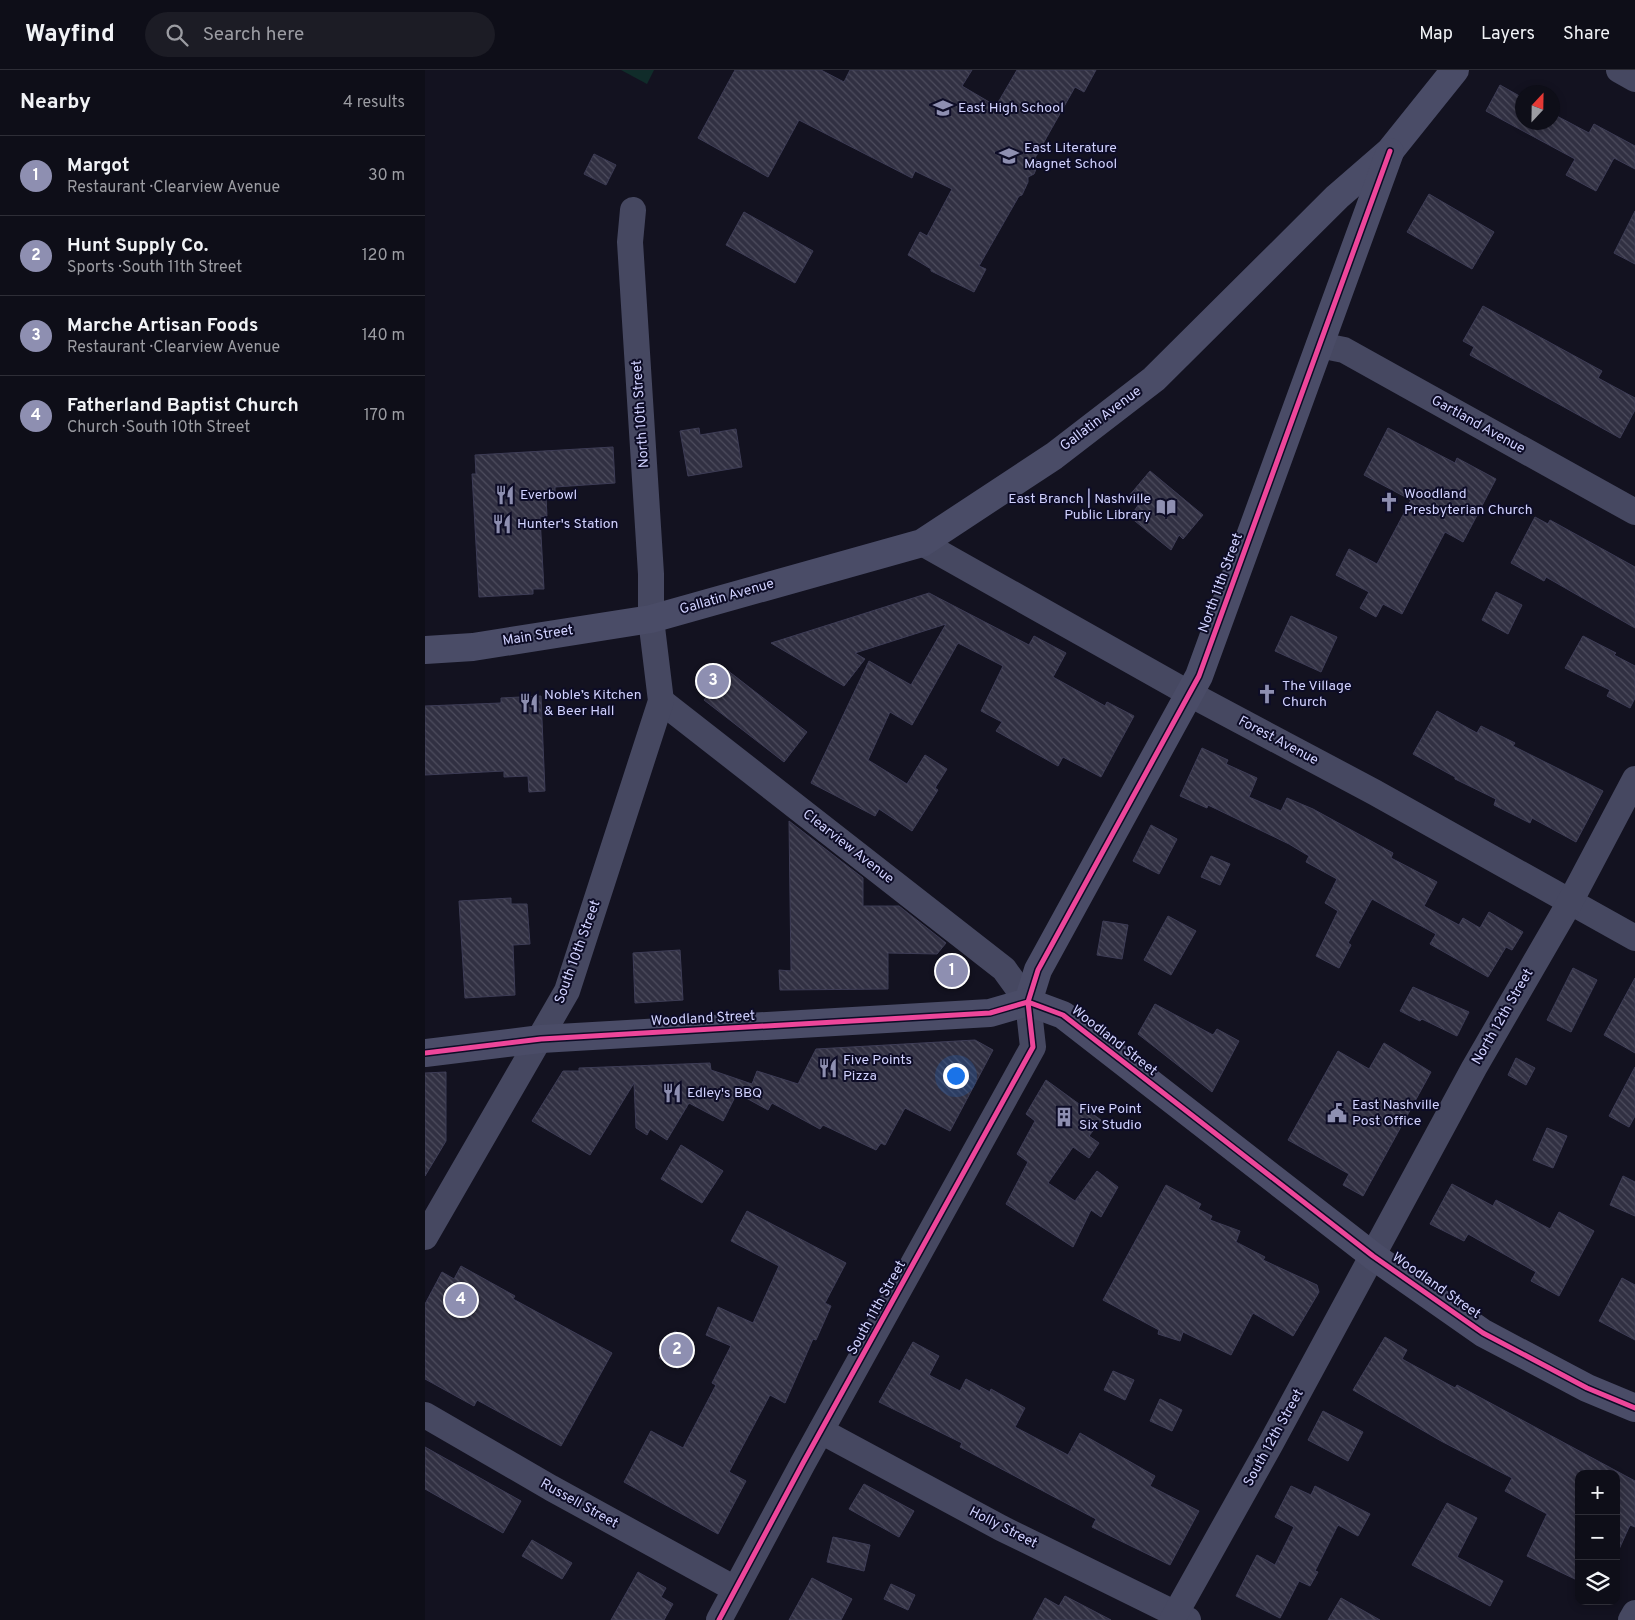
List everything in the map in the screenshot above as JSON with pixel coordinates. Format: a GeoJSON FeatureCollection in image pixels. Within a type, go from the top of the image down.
{"type":"FeatureCollection","features":[{"type":"Feature","properties":{"kind":"street","name":"Gallatin Avenue"},"geometry":{"type":"LineString","coordinates":[[651,619],[922,542],[1054,456],[1154,379],[1337,197],[1390,151],[1455,70]]}},
{"type":"Feature","properties":{"kind":"street"},"geometry":{"type":"LineString","coordinates":[[1619,70],[1635,79]]}},
{"type":"Feature","properties":{"kind":"street","name":"North 11th Street"},"geometry":{"type":"LineString","coordinates":[[1028,1002],[1038,970],[1199,676],[1390,151]]}},
{"type":"Feature","properties":{"kind":"street","name":"North 10th Street"},"geometry":{"type":"LineString","coordinates":[[633,210],[629,242],[651,574],[651,619],[661,701]]}},
{"type":"Feature","properties":{"kind":"street","name":"Gartland Avenue"},"geometry":{"type":"LineString","coordinates":[[1319,345],[1345,350],[1635,512]]}},
{"type":"Feature","properties":{"kind":"street","name":"Forest Avenue"},"geometry":{"type":"LineString","coordinates":[[922,542],[1189,694],[1374,792],[1635,938]]}},
{"type":"Feature","properties":{"kind":"street","name":"Main Street"},"geometry":{"type":"LineString","coordinates":[[425,650],[473,647],[651,619]]}},
{"type":"Feature","properties":{"kind":"street","name":"Clearview Avenue"},"geometry":{"type":"LineString","coordinates":[[661,701],[1004,969],[1028,1002]]}},
{"type":"Feature","properties":{"kind":"street","name":"South 10th Street"},"geometry":{"type":"LineString","coordinates":[[425,1237],[567,991],[661,701]]}},
{"type":"Feature","properties":{"kind":"street","name":"North 12th Street"},"geometry":{"type":"LineString","coordinates":[[1373,1256],[1474,1068],[1570,902],[1635,780]]}},
{"type":"Feature","properties":{"kind":"street","name":"Woodland Street"},"geometry":{"type":"LineString","coordinates":[[425,1053],[541,1039],[990,1013],[1028,1002],[1063,1015],[1373,1256],[1483,1332],[1587,1388],[1635,1408]]}},
{"type":"Feature","properties":{"kind":"street","name":"South 11th Street"},"geometry":{"type":"LineString","coordinates":[[719,1620],[1033,1047],[1028,1002]]}},
{"type":"Feature","properties":{"kind":"street","name":"South 12th Street"},"geometry":{"type":"LineString","coordinates":[[1179,1618],[1373,1256]]}},
{"type":"Feature","properties":{"kind":"street","name":"Russell Street"},"geometry":{"type":"LineString","coordinates":[[425,1415],[551,1488],[735,1590]]}},
{"type":"Feature","properties":{"kind":"street","name":"Holly Street"},"geometry":{"type":"LineString","coordinates":[[821,1431],[1001,1528],[1179,1618]]}},
{"type":"Feature","properties":{"kind":"street"},"geometry":{"type":"LineString","coordinates":[[1631,1620],[1635,1613]]}},
{"type":"Feature","properties":{"kind":"green space"},"geometry":{"type":"Polygon","coordinates":[[[621,70],[654,70],[647,84],[621,70]]]}},
{"type":"Feature","properties":{"kind":"building","name":"East High School"},"geometry":{"type":"Polygon","coordinates":[[[735,70],[821,70],[844,82],[850,70],[972,70],[962,86],[996,106],[1017,70],[1096,70],[1084,92],[1075,87],[1035,158],[1039,162],[1034,174],[1028,177],[1028,182],[1022,195],[1019,196],[979,266],[986,269],[974,292],[931,271],[931,269],[908,255],[920,232],[927,236],[952,189],[915,171],[912,178],[799,120],[768,177],[698,138],[735,70]]]}},
{"type":"Feature","properties":{"kind":"building"},"geometry":{"type":"Polygon","coordinates":[[[1500,85],[1515,93],[1515,127],[1486,111],[1500,85]]]}},
{"type":"Feature","properties":{"kind":"building"},"geometry":{"type":"Polygon","coordinates":[[[1560,118],[1589,133],[1594,124],[1635,146],[1635,169],[1614,158],[1596,191],[1566,175],[1575,159],[1521,130],[1560,130],[1560,118]]]}},
{"type":"Feature","properties":{"kind":"building"},"geometry":{"type":"Polygon","coordinates":[[[594,154],[616,165],[606,185],[584,174],[594,154]]]}},
{"type":"Feature","properties":{"kind":"building"},"geometry":{"type":"Polygon","coordinates":[[[1429,194],[1494,232],[1472,269],[1407,232],[1429,194]]]}},
{"type":"Feature","properties":{"kind":"building"},"geometry":{"type":"Polygon","coordinates":[[[1635,211],[1635,264],[1614,253],[1635,211]]]}},
{"type":"Feature","properties":{"kind":"building"},"geometry":{"type":"Polygon","coordinates":[[[744,212],[813,251],[795,283],[726,245],[744,212]]]}},
{"type":"Feature","properties":{"kind":"building"},"geometry":{"type":"Polygon","coordinates":[[[1483,306],[1602,371],[1598,378],[1635,398],[1635,410],[1620,438],[1470,355],[1474,347],[1463,341],[1483,306]]]}},
{"type":"Feature","properties":{"kind":"building"},"geometry":{"type":"Polygon","coordinates":[[[699,428],[700,435],[736,429],[742,467],[688,476],[680,431],[699,428]]]}},
{"type":"Feature","properties":{"kind":"building"},"geometry":{"type":"Polygon","coordinates":[[[1388,428],[1455,463],[1457,458],[1496,479],[1463,542],[1445,532],[1402,614],[1383,604],[1376,617],[1360,608],[1369,592],[1336,575],[1349,549],[1377,564],[1411,500],[1364,475],[1388,428]]]}},
{"type":"Feature","properties":{"kind":"building","name":"Hunter's Station"},"geometry":{"type":"Polygon","coordinates":[[[613,447],[615,483],[555,487],[555,496],[546,497],[547,516],[540,517],[544,589],[533,589],[533,594],[479,597],[472,474],[476,474],[475,455],[613,447]]]}},
{"type":"Feature","properties":{"kind":"building","name":"East Branch | Nashville Public Library"},"geometry":{"type":"Polygon","coordinates":[[[1150,471],[1203,515],[1183,539],[1179,535],[1171,550],[1130,517],[1139,504],[1129,496],[1150,471]]]}},
{"type":"Feature","properties":{"kind":"building"},"geometry":{"type":"Polygon","coordinates":[[[1535,517],[1548,524],[1550,520],[1635,567],[1635,628],[1546,577],[1544,581],[1511,563],[1535,517]]]}},
{"type":"Feature","properties":{"kind":"building"},"geometry":{"type":"Polygon","coordinates":[[[1496,592],[1522,605],[1508,634],[1482,620],[1496,592]]]}},
{"type":"Feature","properties":{"kind":"building"},"geometry":{"type":"Polygon","coordinates":[[[929,593],[1029,645],[1034,636],[1066,653],[1053,677],[1105,706],[1107,702],[1134,716],[1101,777],[1063,757],[1058,766],[996,731],[1002,722],[981,711],[1003,666],[958,643],[912,725],[890,712],[868,760],[907,784],[925,755],[947,769],[935,788],[938,790],[912,831],[879,809],[875,816],[811,783],[869,661],[911,685],[946,624],[855,653],[865,659],[844,686],[771,643],[929,593]]]}},
{"type":"Feature","properties":{"kind":"building"},"geometry":{"type":"Polygon","coordinates":[[[1291,616],[1337,637],[1321,672],[1275,651],[1291,616]]]}},
{"type":"Feature","properties":{"kind":"building"},"geometry":{"type":"Polygon","coordinates":[[[1583,636],[1616,653],[1614,655],[1635,666],[1635,698],[1630,708],[1607,696],[1610,690],[1565,668],[1583,636]]]}},
{"type":"Feature","properties":{"kind":"building"},"geometry":{"type":"Polygon","coordinates":[[[727,670],[807,732],[784,762],[704,700],[727,670]]]}},
{"type":"Feature","properties":{"kind":"building"},"geometry":{"type":"Polygon","coordinates":[[[541,696],[545,791],[529,792],[528,776],[504,777],[504,771],[425,775],[425,706],[501,703],[501,698],[541,696]]]}},
{"type":"Feature","properties":{"kind":"building"},"geometry":{"type":"Polygon","coordinates":[[[1437,711],[1477,733],[1481,726],[1515,743],[1513,746],[1603,791],[1576,842],[1532,818],[1530,823],[1494,805],[1496,799],[1455,779],[1455,777],[1413,754],[1437,711]]]}},
{"type":"Feature","properties":{"kind":"building"},"geometry":{"type":"Polygon","coordinates":[[[1202,748],[1228,760],[1226,764],[1257,778],[1249,797],[1281,811],[1287,798],[1313,809],[1393,853],[1391,858],[1437,882],[1424,906],[1459,925],[1463,918],[1480,928],[1489,912],[1523,932],[1512,950],[1506,947],[1488,977],[1430,944],[1436,934],[1372,899],[1348,943],[1351,945],[1339,968],[1316,956],[1338,911],[1325,903],[1337,879],[1306,862],[1309,856],[1289,844],[1208,805],[1207,808],[1180,796],[1202,748]]]}},
{"type":"Feature","properties":{"kind":"building"},"geometry":{"type":"Polygon","coordinates":[[[789,821],[863,878],[863,906],[899,906],[946,943],[937,954],[888,953],[888,989],[780,990],[779,970],[791,971],[789,821]]]}},
{"type":"Feature","properties":{"kind":"building"},"geometry":{"type":"Polygon","coordinates":[[[1151,825],[1177,839],[1159,874],[1133,861],[1151,825]]]}},
{"type":"Feature","properties":{"kind":"building"},"geometry":{"type":"Polygon","coordinates":[[[1211,856],[1230,864],[1220,885],[1201,877],[1211,856]]]}},
{"type":"Feature","properties":{"kind":"building"},"geometry":{"type":"Polygon","coordinates":[[[511,898],[511,904],[527,904],[530,944],[513,945],[515,995],[465,998],[459,901],[511,898]]]}},
{"type":"Feature","properties":{"kind":"building"},"geometry":{"type":"Polygon","coordinates":[[[1168,916],[1196,931],[1171,975],[1144,960],[1168,916]]]}},
{"type":"Feature","properties":{"kind":"building"},"geometry":{"type":"Polygon","coordinates":[[[1103,921],[1128,925],[1122,959],[1097,955],[1103,921]]]}},
{"type":"Feature","properties":{"kind":"building"},"geometry":{"type":"Polygon","coordinates":[[[680,950],[683,1000],[635,1003],[633,953],[680,950]]]}},
{"type":"Feature","properties":{"kind":"building"},"geometry":{"type":"Polygon","coordinates":[[[1573,968],[1597,980],[1571,1032],[1547,1020],[1573,968]]]}},
{"type":"Feature","properties":{"kind":"building"},"geometry":{"type":"Polygon","coordinates":[[[1635,978],[1635,1053],[1604,1035],[1635,978]]]}},
{"type":"Feature","properties":{"kind":"building"},"geometry":{"type":"Polygon","coordinates":[[[1413,987],[1469,1012],[1457,1036],[1422,1019],[1420,1021],[1400,1011],[1413,987]]]}},
{"type":"Feature","properties":{"kind":"building"},"geometry":{"type":"Polygon","coordinates":[[[1155,1004],[1213,1035],[1217,1029],[1239,1041],[1212,1092],[1138,1034],[1155,1004]]]}},
{"type":"Feature","properties":{"kind":"building"},"geometry":{"type":"Polygon","coordinates":[[[975,1040],[993,1050],[950,1131],[905,1108],[885,1145],[881,1143],[876,1150],[823,1125],[820,1129],[772,1103],[768,1110],[737,1093],[723,1121],[689,1103],[667,1140],[650,1129],[647,1135],[636,1128],[634,1083],[590,1155],[532,1121],[563,1071],[579,1071],[579,1068],[710,1063],[711,1070],[752,1084],[757,1071],[798,1084],[816,1049],[975,1040]]]}},
{"type":"Feature","properties":{"kind":"building"},"geometry":{"type":"Polygon","coordinates":[[[1384,1043],[1431,1072],[1363,1196],[1343,1185],[1349,1174],[1288,1140],[1338,1051],[1369,1069],[1384,1043]]]}},
{"type":"Feature","properties":{"kind":"building"},"geometry":{"type":"Polygon","coordinates":[[[1516,1058],[1535,1068],[1526,1085],[1508,1075],[1516,1058]]]}},
{"type":"Feature","properties":{"kind":"building"},"geometry":{"type":"Polygon","coordinates":[[[1635,1067],[1635,1116],[1629,1127],[1609,1116],[1635,1067]]]}},
{"type":"Feature","properties":{"kind":"building"},"geometry":{"type":"Polygon","coordinates":[[[446,1072],[446,1141],[425,1176],[425,1073],[446,1072]]]}},
{"type":"Feature","properties":{"kind":"building"},"geometry":{"type":"Polygon","coordinates":[[[1046,1080],[1101,1120],[1089,1136],[1099,1143],[1089,1158],[1073,1147],[1048,1183],[1075,1201],[1097,1171],[1118,1187],[1101,1217],[1091,1210],[1073,1247],[1006,1204],[1028,1162],[1017,1154],[1035,1121],[1026,1114],[1046,1080]]]}},
{"type":"Feature","properties":{"kind":"building"},"geometry":{"type":"Polygon","coordinates":[[[1547,1128],[1567,1136],[1553,1168],[1533,1160],[1547,1128]]]}},
{"type":"Feature","properties":{"kind":"building"},"geometry":{"type":"Polygon","coordinates":[[[681,1145],[723,1171],[702,1203],[661,1179],[681,1145]]]}},
{"type":"Feature","properties":{"kind":"building"},"geometry":{"type":"Polygon","coordinates":[[[1623,1176],[1635,1182],[1635,1216],[1610,1205],[1623,1176]]]}},
{"type":"Feature","properties":{"kind":"building"},"geometry":{"type":"Polygon","coordinates":[[[1452,1184],[1493,1206],[1496,1200],[1550,1229],[1559,1212],[1594,1231],[1559,1296],[1531,1281],[1536,1272],[1468,1234],[1464,1241],[1430,1224],[1452,1184]]]}},
{"type":"Feature","properties":{"kind":"building"},"geometry":{"type":"Polygon","coordinates":[[[1166,1185],[1201,1204],[1198,1209],[1212,1216],[1210,1220],[1240,1231],[1236,1242],[1265,1257],[1263,1260],[1317,1285],[1319,1292],[1293,1336],[1253,1313],[1231,1355],[1183,1332],[1180,1341],[1158,1334],[1159,1330],[1103,1300],[1166,1185]]]}},
{"type":"Feature","properties":{"kind":"building"},"geometry":{"type":"Polygon","coordinates":[[[747,1211],[846,1263],[825,1303],[831,1306],[816,1340],[813,1339],[785,1403],[770,1395],[729,1472],[746,1481],[718,1534],[624,1482],[651,1431],[683,1448],[716,1385],[712,1383],[731,1346],[706,1335],[718,1307],[753,1323],[779,1266],[731,1241],[747,1211]]]}},
{"type":"Feature","properties":{"kind":"building"},"geometry":{"type":"Polygon","coordinates":[[[461,1266],[515,1296],[513,1299],[612,1353],[561,1446],[477,1400],[474,1406],[425,1379],[425,1304],[442,1272],[454,1279],[461,1266]]]}},
{"type":"Feature","properties":{"kind":"building"},"geometry":{"type":"Polygon","coordinates":[[[1622,1278],[1635,1285],[1635,1340],[1599,1321],[1622,1278]]]}},
{"type":"Feature","properties":{"kind":"building"},"geometry":{"type":"Polygon","coordinates":[[[675,1331],[694,1342],[678,1369],[659,1358],[675,1331]]]}},
{"type":"Feature","properties":{"kind":"building"},"geometry":{"type":"Polygon","coordinates":[[[1385,1337],[1407,1350],[1402,1359],[1455,1388],[1457,1385],[1615,1470],[1575,1470],[1575,1579],[1527,1556],[1547,1514],[1505,1491],[1512,1478],[1441,1441],[1353,1390],[1385,1337]]]}},
{"type":"Feature","properties":{"kind":"building"},"geometry":{"type":"Polygon","coordinates":[[[913,1342],[939,1356],[929,1375],[960,1391],[966,1379],[990,1392],[991,1389],[1025,1408],[1015,1427],[1068,1455],[1080,1433],[1155,1476],[1150,1486],[1199,1511],[1170,1565],[1092,1527],[1096,1519],[960,1447],[962,1443],[879,1402],[913,1342]]]}},
{"type":"Feature","properties":{"kind":"building"},"geometry":{"type":"Polygon","coordinates":[[[1113,1371],[1134,1380],[1125,1400],[1104,1390],[1113,1371]]]}},
{"type":"Feature","properties":{"kind":"building"},"geometry":{"type":"Polygon","coordinates":[[[1160,1399],[1182,1410],[1172,1431],[1150,1421],[1160,1399]]]}},
{"type":"Feature","properties":{"kind":"building"},"geometry":{"type":"Polygon","coordinates":[[[1323,1411],[1363,1432],[1348,1461],[1308,1440],[1323,1411]]]}},
{"type":"Feature","properties":{"kind":"building"},"geometry":{"type":"Polygon","coordinates":[[[425,1447],[521,1501],[503,1533],[425,1489],[425,1447]]]}},
{"type":"Feature","properties":{"kind":"building"},"geometry":{"type":"Polygon","coordinates":[[[1620,1473],[1635,1481],[1635,1527],[1630,1525],[1620,1547],[1620,1473]]]}},
{"type":"Feature","properties":{"kind":"building"},"geometry":{"type":"Polygon","coordinates":[[[864,1484],[914,1511],[899,1537],[849,1509],[864,1484]]]}},
{"type":"Feature","properties":{"kind":"building"},"geometry":{"type":"Polygon","coordinates":[[[1291,1486],[1311,1495],[1315,1486],[1370,1514],[1358,1536],[1338,1525],[1315,1571],[1318,1572],[1310,1586],[1299,1581],[1280,1618],[1236,1596],[1257,1555],[1275,1565],[1294,1527],[1275,1517],[1291,1486]]]}},
{"type":"Feature","properties":{"kind":"building"},"geometry":{"type":"Polygon","coordinates":[[[1447,1503],[1477,1518],[1457,1557],[1503,1581],[1490,1606],[1412,1565],[1447,1503]]]}},
{"type":"Feature","properties":{"kind":"building"},"geometry":{"type":"Polygon","coordinates":[[[833,1537],[870,1545],[864,1571],[827,1562],[833,1537]]]}},
{"type":"Feature","properties":{"kind":"building"},"geometry":{"type":"Polygon","coordinates":[[[532,1540],[572,1563],[562,1579],[522,1556],[532,1540]]]}},
{"type":"Feature","properties":{"kind":"building"},"geometry":{"type":"Polygon","coordinates":[[[638,1572],[666,1588],[661,1597],[673,1604],[664,1620],[611,1620],[638,1572]]]}},
{"type":"Feature","properties":{"kind":"building"},"geometry":{"type":"Polygon","coordinates":[[[812,1578],[852,1599],[841,1620],[789,1620],[812,1578]]]}},
{"type":"Feature","properties":{"kind":"building"},"geometry":{"type":"Polygon","coordinates":[[[891,1584],[915,1595],[908,1610],[884,1599],[891,1584]]]}},
{"type":"Feature","properties":{"kind":"building"},"geometry":{"type":"Polygon","coordinates":[[[1065,1596],[1111,1620],[1033,1620],[1045,1598],[1059,1606],[1065,1596]]]}},
{"type":"Feature","properties":{"kind":"building"},"geometry":{"type":"Polygon","coordinates":[[[1341,1598],[1380,1620],[1328,1620],[1341,1598]]]}},
{"type":"Feature","properties":{"kind":"cycle path"},"geometry":{"type":"LineString","coordinates":[[719,1620],[803,1463],[1033,1047],[1028,1002],[1038,970],[1199,676],[1390,151]]}},
{"type":"Feature","properties":{"kind":"cycle path"},"geometry":{"type":"LineString","coordinates":[[425,1053],[541,1039],[990,1013],[1028,1002],[1063,1015],[1373,1256],[1483,1333],[1587,1388],[1635,1408]]}},
{"type":"Feature","properties":{"kind":"place","name":"East High School"},"geometry":{"type":"Point","coordinates":[943,108]}},
{"type":"Feature","properties":{"kind":"place","name":"East Literature Magnet School"},"geometry":{"type":"Point","coordinates":[1009,156]}},
{"type":"Feature","properties":{"kind":"place","name":"Everbowl"},"geometry":{"type":"Point","coordinates":[505,495]}},
{"type":"Feature","properties":{"kind":"place","name":"Woodland Presbyterian Church"},"geometry":{"type":"Point","coordinates":[1389,502]}},
{"type":"Feature","properties":{"kind":"place","name":"East Branch | Nashville Public Library"},"geometry":{"type":"Point","coordinates":[1166,507]}},
{"type":"Feature","properties":{"kind":"place","name":"Hunter's Station"},"geometry":{"type":"Point","coordinates":[502,524]}},
{"type":"Feature","properties":{"kind":"place","name":"Marche Artisan Foods"},"geometry":{"type":"Point","coordinates":[713,681]}},
{"type":"Feature","properties":{"kind":"place","name":"The Village Church"},"geometry":{"type":"Point","coordinates":[1267,694]}},
{"type":"Feature","properties":{"kind":"place","name":"Noble’s Kitchen & Beer Hall"},"geometry":{"type":"Point","coordinates":[529,703]}},
{"type":"Feature","properties":{"kind":"place","name":"Margot"},"geometry":{"type":"Point","coordinates":[952,971]}},
{"type":"Feature","properties":{"kind":"place","name":"Five Points Pizza"},"geometry":{"type":"Point","coordinates":[828,1068]}},
{"type":"Feature","properties":{"kind":"place","name":"Edley's BBQ"},"geometry":{"type":"Point","coordinates":[672,1093]}},
{"type":"Feature","properties":{"kind":"place","name":"East Nashville Post Office"},"geometry":{"type":"Point","coordinates":[1337,1113]}},
{"type":"Feature","properties":{"kind":"place","name":"Five Point Six Studio"},"geometry":{"type":"Point","coordinates":[1064,1117]}},
{"type":"Feature","properties":{"kind":"place","name":"Fatherland Baptist Church"},"geometry":{"type":"Point","coordinates":[461,1300]}},
{"type":"Feature","properties":{"kind":"place","name":"Hunt Supply Co."},"geometry":{"type":"Point","coordinates":[677,1350]}}]}
